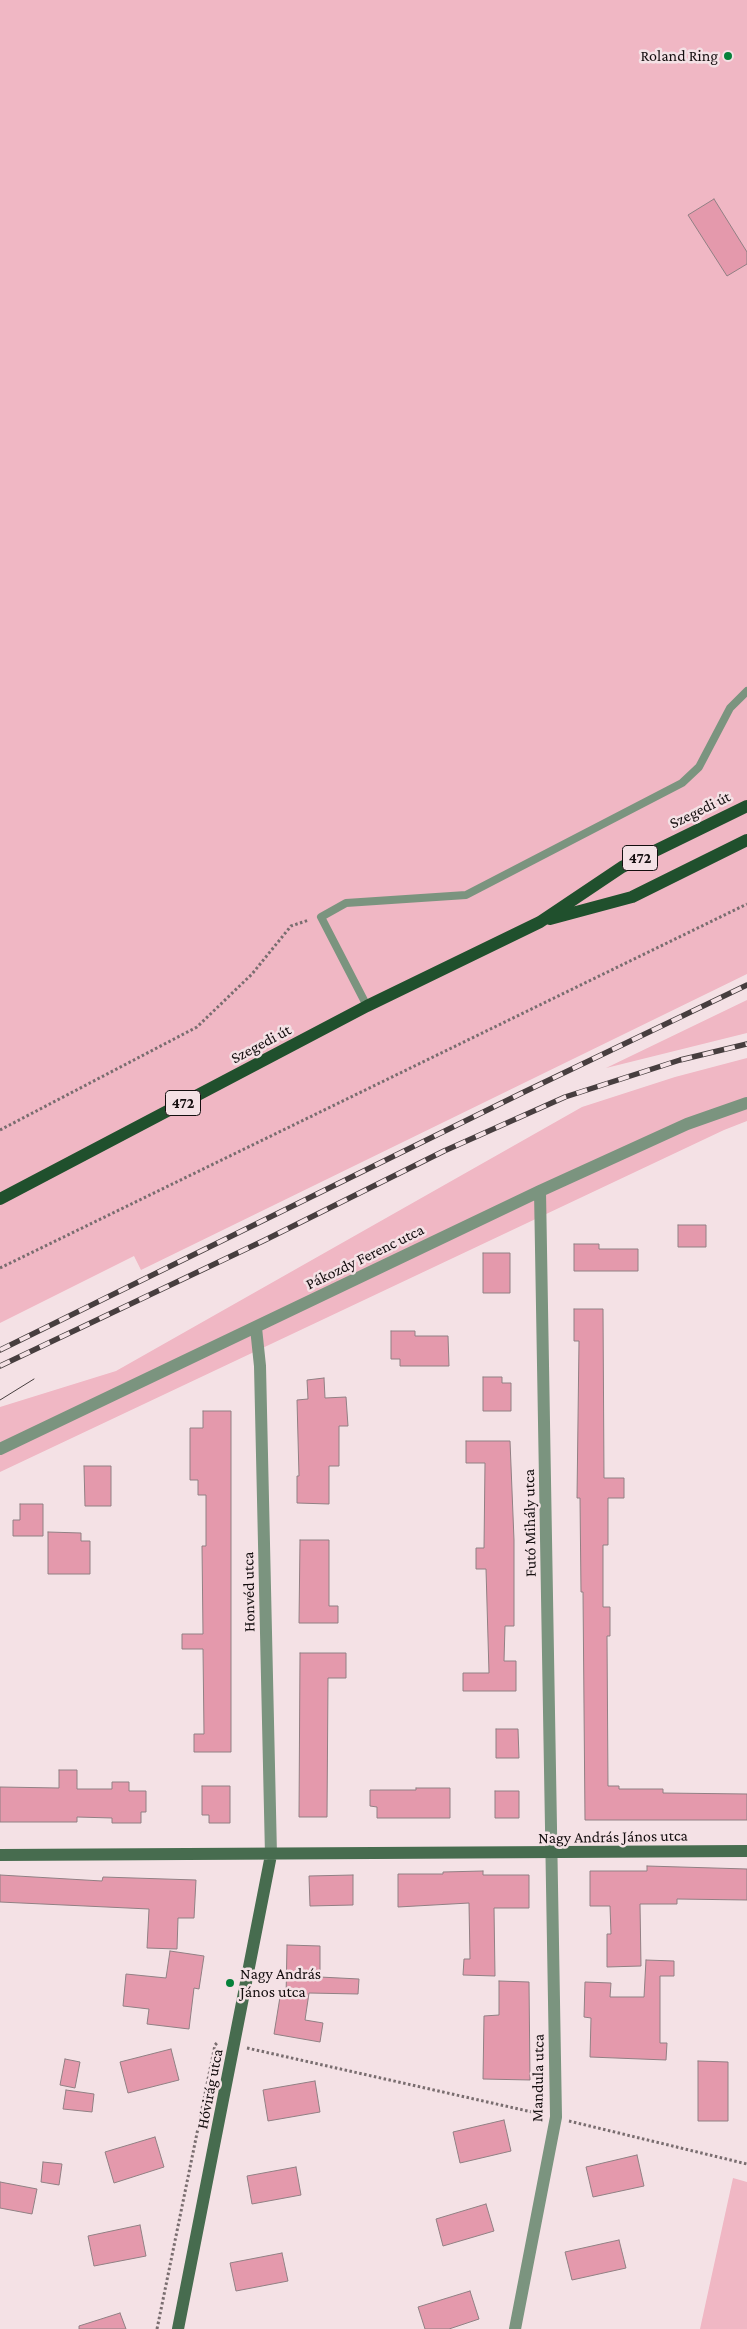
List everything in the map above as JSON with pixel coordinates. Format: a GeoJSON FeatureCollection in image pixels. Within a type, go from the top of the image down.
{"type":"FeatureCollection","features":[{"type":"Feature","properties":{"kind":"main road","name":"Szegedi út"},"geometry":{"type":"LineString","coordinates":[[0,1199],[367,1006],[540,922],[622,867],[747,806]]}},
{"type":"Feature","properties":{"kind":"main road","name":"Szegedi út"},"geometry":{"type":"LineString","coordinates":[[540,922],[632,897],[747,840]]}},
{"type":"Feature","properties":{"kind":"street","name":"Pákozdy Ferenc utca"},"geometry":{"type":"LineString","coordinates":[[0,1449],[540,1191],[687,1124],[747,1103]]}},
{"type":"Feature","properties":{"kind":"street","name":"Futó Mihály utca"},"geometry":{"type":"LineString","coordinates":[[540,1191],[552,1854]]}},
{"type":"Feature","properties":{"kind":"street","name":"Honvéd utca"},"geometry":{"type":"LineString","coordinates":[[256,1328],[260,1366],[271,1855]]}},
{"type":"Feature","properties":{"kind":"street","name":"Nagy András János utca"},"geometry":{"type":"LineString","coordinates":[[0,1855],[552,1854],[747,1851]]}},
{"type":"Feature","properties":{"kind":"street","name":"Mandula utca"},"geometry":{"type":"LineString","coordinates":[[515,2329],[556,2117],[552,1854]]}},
{"type":"Feature","properties":{"kind":"street","name":"Hóvirág utca"},"geometry":{"type":"LineString","coordinates":[[178,2329],[271,1855]]}},
{"type":"Feature","properties":{"kind":"lane"},"geometry":{"type":"LineString","coordinates":[[367,1006],[321,917],[346,903],[466,895],[682,783],[699,768],[730,708],[747,691]]}},
{"type":"Feature","properties":{"kind":"path"},"geometry":{"type":"LineString","coordinates":[[0,1268],[747,904]]}},
{"type":"Feature","properties":{"kind":"path"},"geometry":{"type":"LineString","coordinates":[[0,1130],[197,1027],[252,974],[291,926],[321,917]]}},
{"type":"Feature","properties":{"kind":"path"},"geometry":{"type":"LineString","coordinates":[[157,2329],[215,2045],[220,2040],[235,2045],[556,2117],[747,2164]]}},
{"type":"Feature","properties":{"kind":"shaded area"},"geometry":{"type":"Polygon","coordinates":[[[0,0],[747,0],[747,974],[141,1270],[134,1256],[0,1323],[0,0]]]}},
{"type":"Feature","properties":{"kind":"shaded area"},"geometry":{"type":"Polygon","coordinates":[[[747,1000],[747,1033],[606,1068],[747,1000]]]}},
{"type":"Feature","properties":{"kind":"shaded area"},"geometry":{"type":"Polygon","coordinates":[[[747,1058],[747,1121],[724,1130],[0,1472],[0,1407],[116,1371],[582,1107],[675,1077],[747,1058]]]}},
{"type":"Feature","properties":{"kind":"shaded area"},"geometry":{"type":"Polygon","coordinates":[[[733,2178],[747,2182],[747,2329],[700,2329],[733,2178]]]}},
{"type":"Feature","properties":{"kind":"building"},"geometry":{"type":"Polygon","coordinates":[[[714,199],[747,252],[747,264],[727,276],[688,215],[714,199]]]}},
{"type":"Feature","properties":{"kind":"building"},"geometry":{"type":"Polygon","coordinates":[[[678,1225],[706,1225],[706,1247],[678,1247],[678,1225]]]}},
{"type":"Feature","properties":{"kind":"building"},"geometry":{"type":"Polygon","coordinates":[[[574,1244],[599,1244],[599,1249],[638,1249],[638,1271],[574,1271],[574,1244]]]}},
{"type":"Feature","properties":{"kind":"building"},"geometry":{"type":"Polygon","coordinates":[[[483,1253],[510,1253],[510,1293],[483,1293],[483,1253]]]}},
{"type":"Feature","properties":{"kind":"building"},"geometry":{"type":"Polygon","coordinates":[[[574,1309],[603,1309],[604,1478],[624,1478],[624,1498],[608,1498],[608,1545],[603,1545],[603,1607],[610,1607],[610,1636],[607,1636],[608,1786],[619,1786],[619,1789],[663,1789],[663,1793],[747,1794],[747,1820],[585,1820],[583,1592],[581,1592],[580,1498],[577,1498],[579,1341],[574,1341],[574,1309]]]}},
{"type":"Feature","properties":{"kind":"building"},"geometry":{"type":"Polygon","coordinates":[[[391,1331],[415,1331],[415,1336],[448,1336],[449,1366],[400,1366],[400,1359],[391,1359],[391,1331]]]}},
{"type":"Feature","properties":{"kind":"building"},"geometry":{"type":"Polygon","coordinates":[[[483,1377],[502,1377],[502,1383],[511,1383],[511,1411],[483,1411],[483,1377]]]}},
{"type":"Feature","properties":{"kind":"building"},"geometry":{"type":"Polygon","coordinates":[[[324,1378],[325,1398],[346,1397],[348,1426],[339,1426],[339,1466],[329,1466],[329,1504],[297,1503],[297,1476],[299,1476],[297,1400],[308,1399],[307,1380],[324,1378]]]}},
{"type":"Feature","properties":{"kind":"building"},"geometry":{"type":"Polygon","coordinates":[[[203,1411],[231,1411],[231,1752],[194,1752],[194,1734],[204,1734],[203,1649],[182,1649],[182,1634],[203,1634],[202,1546],[206,1546],[206,1495],[198,1495],[198,1480],[190,1480],[190,1428],[203,1428],[203,1411]]]}},
{"type":"Feature","properties":{"kind":"building"},"geometry":{"type":"Polygon","coordinates":[[[466,1441],[510,1441],[514,1540],[514,1626],[505,1626],[504,1661],[516,1661],[516,1691],[463,1691],[463,1673],[489,1673],[486,1569],[476,1569],[476,1548],[484,1548],[485,1463],[466,1463],[466,1441]]]}},
{"type":"Feature","properties":{"kind":"building"},"geometry":{"type":"Polygon","coordinates":[[[84,1466],[111,1466],[111,1506],[85,1506],[84,1466]]]}},
{"type":"Feature","properties":{"kind":"building"},"geometry":{"type":"Polygon","coordinates":[[[20,1504],[43,1504],[43,1536],[13,1536],[13,1520],[20,1520],[20,1504]]]}},
{"type":"Feature","properties":{"kind":"building"},"geometry":{"type":"Polygon","coordinates":[[[48,1532],[81,1533],[81,1541],[90,1541],[90,1574],[48,1574],[48,1532]]]}},
{"type":"Feature","properties":{"kind":"building"},"geometry":{"type":"Polygon","coordinates":[[[300,1540],[329,1540],[329,1606],[338,1606],[338,1623],[299,1623],[300,1540]]]}},
{"type":"Feature","properties":{"kind":"building"},"geometry":{"type":"Polygon","coordinates":[[[300,1653],[346,1653],[346,1678],[328,1678],[327,1817],[299,1817],[300,1653]]]}},
{"type":"Feature","properties":{"kind":"building"},"geometry":{"type":"Polygon","coordinates":[[[496,1729],[518,1729],[519,1758],[496,1758],[496,1729]]]}},
{"type":"Feature","properties":{"kind":"building"},"geometry":{"type":"Polygon","coordinates":[[[59,1770],[77,1770],[77,1789],[112,1789],[112,1782],[129,1782],[129,1791],[146,1791],[146,1812],[141,1812],[141,1823],[112,1823],[112,1818],[77,1817],[77,1822],[0,1822],[0,1787],[59,1788],[59,1770]]]}},
{"type":"Feature","properties":{"kind":"building"},"geometry":{"type":"Polygon","coordinates":[[[202,1786],[230,1786],[230,1823],[209,1823],[209,1815],[202,1815],[202,1786]]]}},
{"type":"Feature","properties":{"kind":"building"},"geometry":{"type":"Polygon","coordinates":[[[416,1788],[450,1788],[450,1818],[377,1818],[377,1807],[370,1806],[370,1790],[416,1790],[416,1788]]]}},
{"type":"Feature","properties":{"kind":"building"},"geometry":{"type":"Polygon","coordinates":[[[495,1791],[519,1791],[519,1818],[495,1818],[495,1791]]]}},
{"type":"Feature","properties":{"kind":"building"},"geometry":{"type":"Polygon","coordinates":[[[647,1866],[747,1869],[747,1900],[677,1899],[677,1904],[640,1904],[641,1966],[607,1967],[607,1934],[611,1934],[610,1906],[590,1906],[590,1871],[647,1871],[647,1866]]]}},
{"type":"Feature","properties":{"kind":"building"},"geometry":{"type":"Polygon","coordinates":[[[483,1871],[483,1875],[529,1875],[529,1908],[494,1908],[495,1976],[463,1975],[464,1959],[470,1959],[469,1903],[398,1907],[398,1874],[443,1874],[443,1872],[483,1871]]]}},
{"type":"Feature","properties":{"kind":"building"},"geometry":{"type":"Polygon","coordinates":[[[0,1875],[102,1881],[103,1877],[196,1880],[194,1918],[178,1918],[177,1949],[147,1948],[149,1909],[0,1902],[0,1875]]]}},
{"type":"Feature","properties":{"kind":"building"},"geometry":{"type":"Polygon","coordinates":[[[353,1875],[353,1905],[310,1906],[309,1876],[353,1875]]]}},
{"type":"Feature","properties":{"kind":"building"},"geometry":{"type":"Polygon","coordinates":[[[287,1945],[320,1946],[320,1977],[359,1979],[358,1994],[309,1993],[305,2020],[323,2023],[320,2042],[274,2034],[280,1997],[286,1998],[287,1945]]]}},
{"type":"Feature","properties":{"kind":"building"},"geometry":{"type":"Polygon","coordinates":[[[170,1951],[204,1956],[199,1989],[194,1988],[189,2029],[147,2024],[149,2009],[123,2006],[126,1974],[166,1978],[170,1951]]]}},
{"type":"Feature","properties":{"kind":"building"},"geometry":{"type":"Polygon","coordinates":[[[646,1960],[674,1961],[674,1976],[660,1976],[660,2043],[667,2043],[666,2060],[590,2057],[591,2018],[584,2017],[585,1982],[611,1983],[610,1997],[644,1997],[646,1960]]]}},
{"type":"Feature","properties":{"kind":"building"},"geometry":{"type":"Polygon","coordinates":[[[499,1981],[529,1982],[530,2080],[483,2079],[484,2016],[499,2015],[499,1981]]]}},
{"type":"Feature","properties":{"kind":"building"},"geometry":{"type":"Polygon","coordinates":[[[171,2049],[179,2080],[128,2093],[120,2062],[171,2049]]]}},
{"type":"Feature","properties":{"kind":"building"},"geometry":{"type":"Polygon","coordinates":[[[65,2059],[80,2062],[75,2088],[60,2085],[65,2059]]]}},
{"type":"Feature","properties":{"kind":"building"},"geometry":{"type":"Polygon","coordinates":[[[698,2061],[728,2062],[728,2121],[698,2121],[698,2061]]]}},
{"type":"Feature","properties":{"kind":"building"},"geometry":{"type":"Polygon","coordinates":[[[315,2081],[320,2112],[268,2121],[263,2090],[315,2081]]]}},
{"type":"Feature","properties":{"kind":"building"},"geometry":{"type":"Polygon","coordinates":[[[66,2090],[94,2094],[92,2112],[63,2109],[66,2090]]]}},
{"type":"Feature","properties":{"kind":"building"},"geometry":{"type":"Polygon","coordinates":[[[504,2120],[511,2151],[460,2163],[453,2132],[504,2120]]]}},
{"type":"Feature","properties":{"kind":"building"},"geometry":{"type":"Polygon","coordinates":[[[155,2137],[164,2167],[114,2183],[105,2152],[155,2137]]]}},
{"type":"Feature","properties":{"kind":"building"},"geometry":{"type":"Polygon","coordinates":[[[637,2155],[644,2186],[593,2197],[586,2167],[637,2155]]]}},
{"type":"Feature","properties":{"kind":"building"},"geometry":{"type":"Polygon","coordinates":[[[43,2162],[62,2164],[59,2185],[41,2182],[43,2162]]]}},
{"type":"Feature","properties":{"kind":"building"},"geometry":{"type":"Polygon","coordinates":[[[296,2167],[301,2195],[252,2204],[247,2176],[296,2167]]]}},
{"type":"Feature","properties":{"kind":"building"},"geometry":{"type":"Polygon","coordinates":[[[0,2182],[37,2189],[32,2214],[0,2208],[0,2182]]]}},
{"type":"Feature","properties":{"kind":"building"},"geometry":{"type":"Polygon","coordinates":[[[486,2204],[494,2231],[443,2246],[436,2219],[486,2204]]]}},
{"type":"Feature","properties":{"kind":"building"},"geometry":{"type":"Polygon","coordinates":[[[140,2225],[146,2256],[94,2266],[88,2236],[140,2225]]]}},
{"type":"Feature","properties":{"kind":"building"},"geometry":{"type":"Polygon","coordinates":[[[619,2240],[626,2268],[572,2280],[565,2252],[619,2240]]]}},
{"type":"Feature","properties":{"kind":"building"},"geometry":{"type":"Polygon","coordinates":[[[282,2253],[288,2281],[236,2291],[230,2263],[282,2253]]]}},
{"type":"Feature","properties":{"kind":"building"},"geometry":{"type":"Polygon","coordinates":[[[470,2291],[479,2319],[449,2329],[425,2329],[418,2307],[470,2291]]]}},
{"type":"Feature","properties":{"kind":"building"},"geometry":{"type":"Polygon","coordinates":[[[120,2313],[126,2329],[79,2329],[79,2326],[120,2313]]]}},
{"type":"Feature","properties":{"kind":"tram line"},"geometry":{"type":"LineString","coordinates":[[0,1400],[34,1379]]}},
{"type":"Feature","properties":{"kind":"railway"},"geometry":{"type":"LineString","coordinates":[[0,1350],[524,1092],[747,985]]}},
{"type":"Feature","properties":{"kind":"railway"},"geometry":{"type":"LineString","coordinates":[[0,1366],[265,1240],[444,1151],[565,1097],[680,1060],[747,1044]]}},
{"type":"Feature","properties":{"kind":"place","name":"Roland Ring"},"geometry":{"type":"Point","coordinates":[728,56]}},
{"type":"Feature","properties":{"kind":"place","name":"Nagy András János utca"},"geometry":{"type":"Point","coordinates":[230,1983]}}]}
